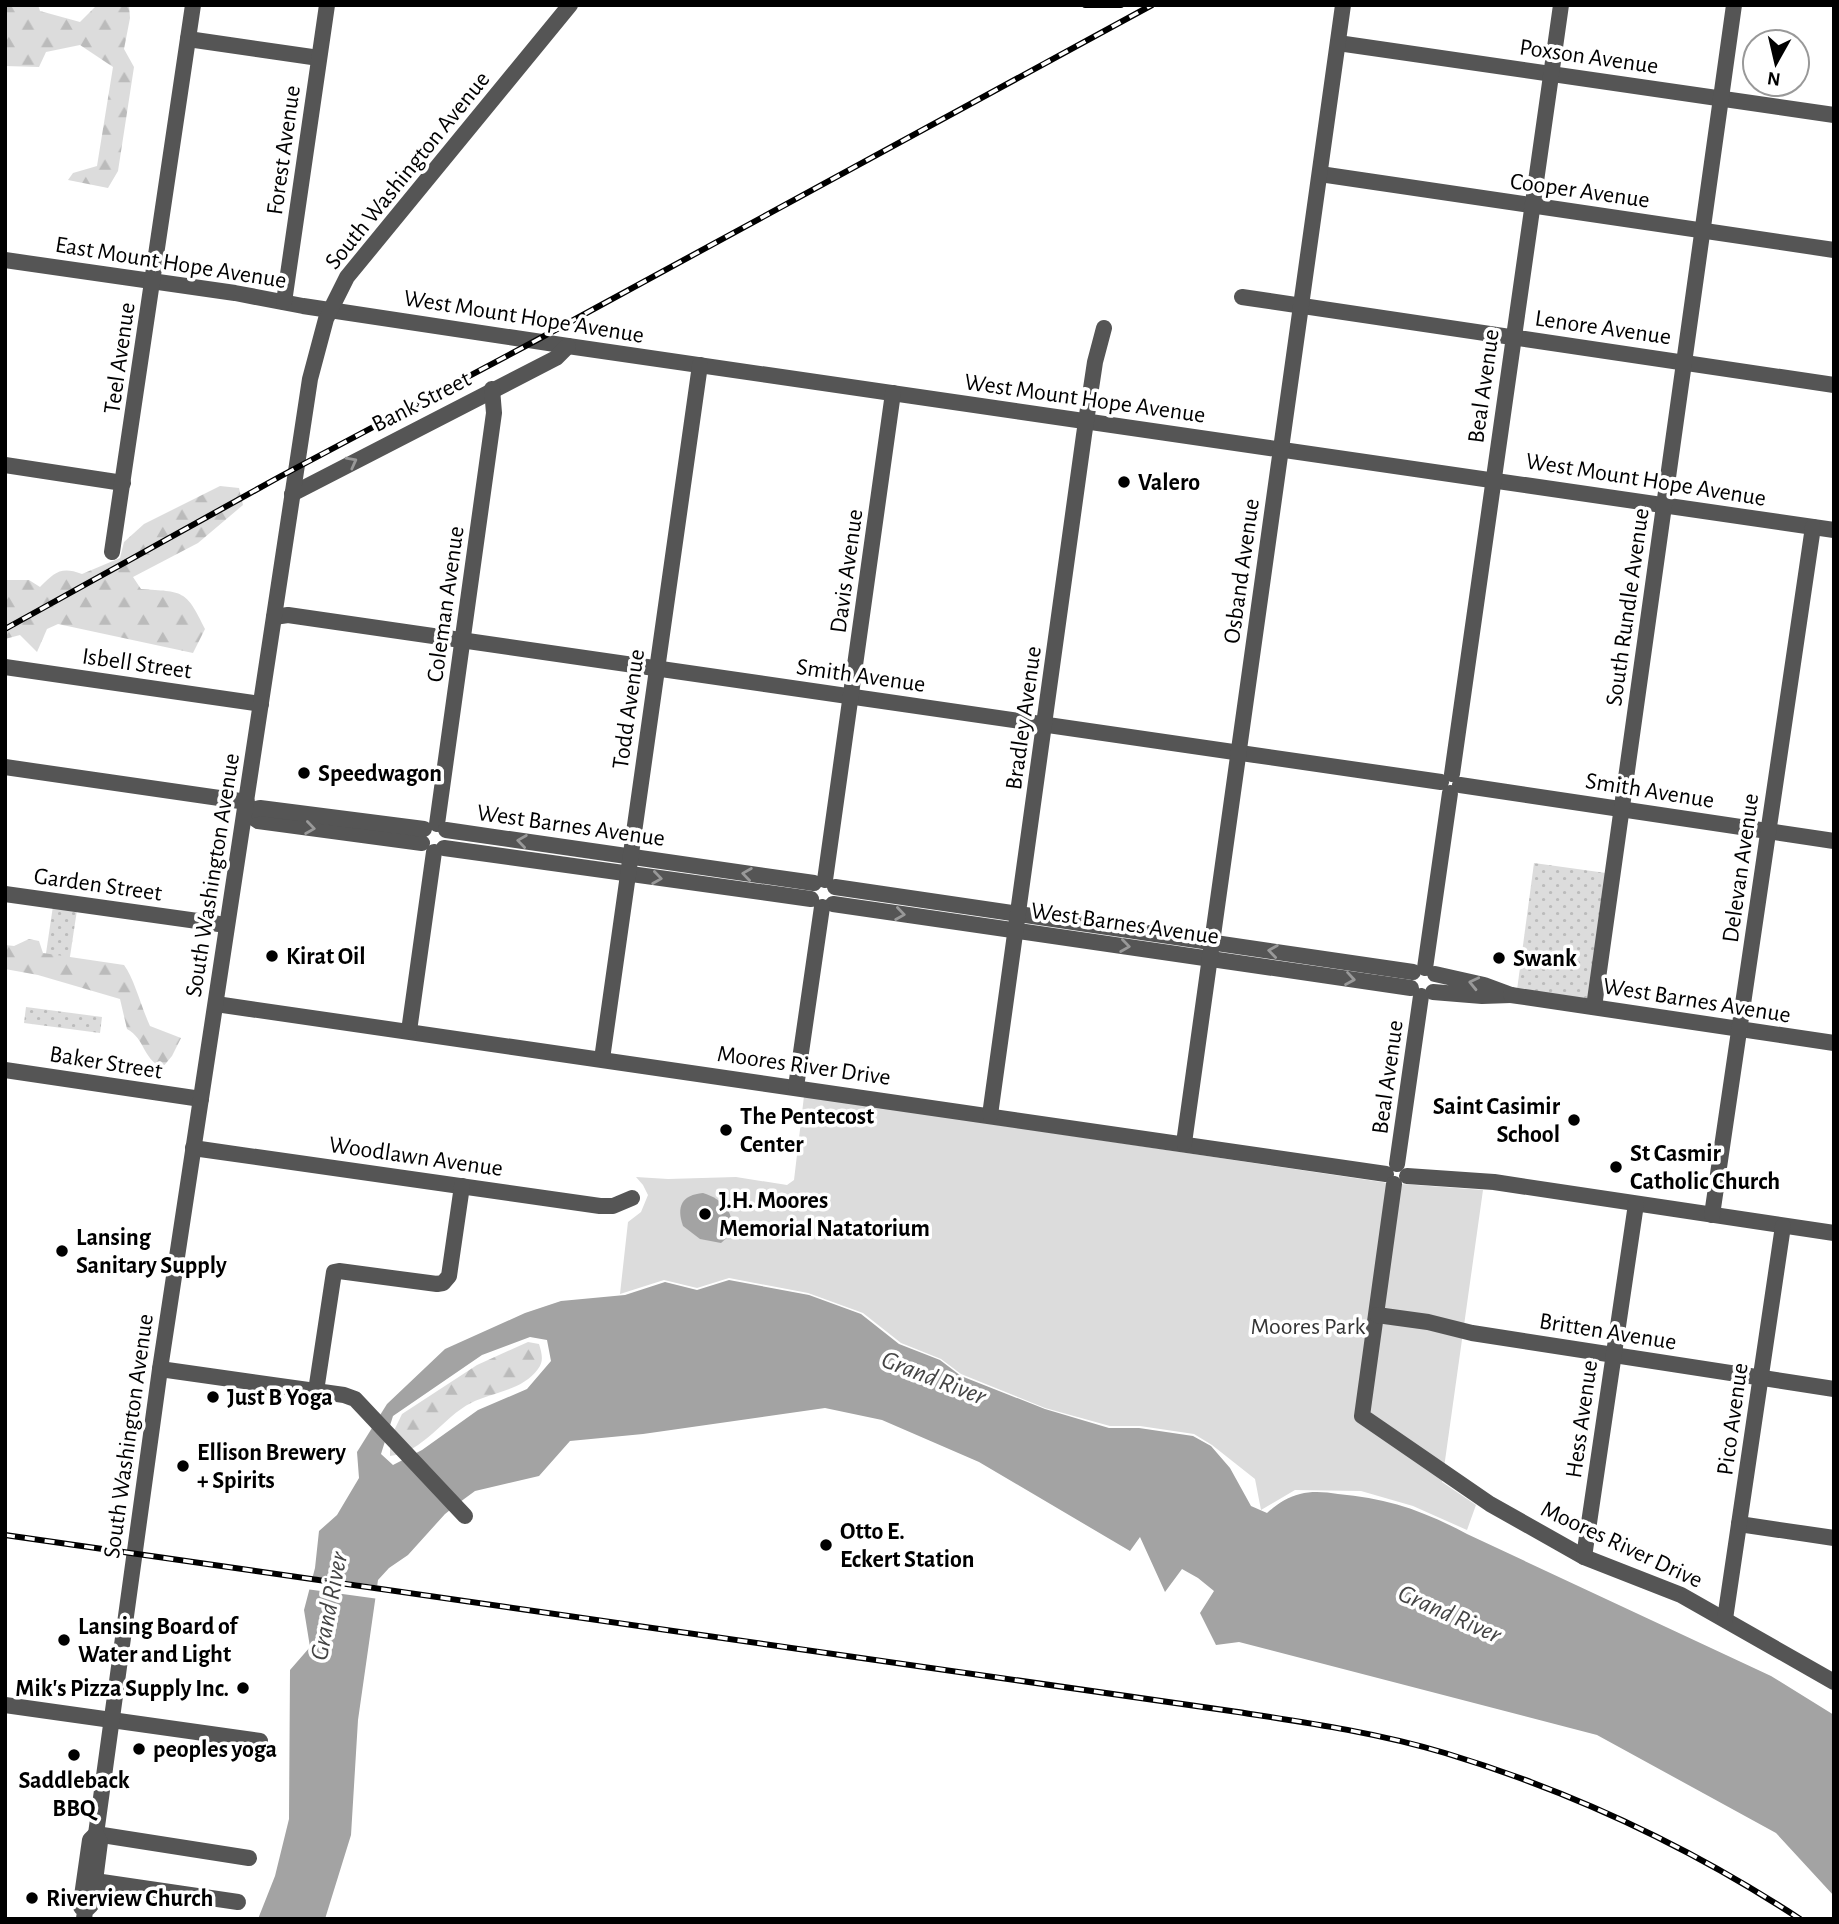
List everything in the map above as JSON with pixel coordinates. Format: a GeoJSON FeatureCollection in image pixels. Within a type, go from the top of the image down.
{"type":"FeatureCollection","features":[{"type":"Feature","properties":{"kind":"street","name":"Teel Avenue"},"geometry":{"type":"LineString","coordinates":[[112,552],[193,5]]}},
{"type":"Feature","properties":{"kind":"street","name":"Forest Avenue"},"geometry":{"type":"LineString","coordinates":[[284,302],[327,5]]}},
{"type":"Feature","properties":{"kind":"street","name":"Osband Avenue"},"geometry":{"type":"LineString","coordinates":[[1184,1143],[1343,5]]}},
{"type":"Feature","properties":{"kind":"street","name":"Beal Avenue"},"geometry":{"type":"LineString","coordinates":[[1362,1416],[1561,5]]}},
{"type":"Feature","properties":{"kind":"street","name":"South Rundle Avenue"},"geometry":{"type":"LineString","coordinates":[[1594,1007],[1734,5]]}},
{"type":"Feature","properties":{"kind":"street","name":"South Washington Avenue"},"geometry":{"type":"LineString","coordinates":[[84,1915],[91,1905],[95,1881],[100,1842],[96,1834],[160,1369],[310,379],[329,310],[341,287],[566,7]]}},
{"type":"Feature","properties":{"kind":"street"},"geometry":{"type":"LineString","coordinates":[[188,39],[319,58]]}},
{"type":"Feature","properties":{"kind":"street","name":"Poxson Avenue"},"geometry":{"type":"LineString","coordinates":[[1338,43],[1834,115]]}},
{"type":"Feature","properties":{"kind":"street","name":"Cooper Avenue"},"geometry":{"type":"LineString","coordinates":[[1320,174],[1834,250]]}},
{"type":"Feature","properties":{"kind":"street","name":"East Mount Hope Avenue"},"geometry":{"type":"LineString","coordinates":[[5,260],[329,310]]}},
{"type":"Feature","properties":{"kind":"street","name":"Lenore Avenue"},"geometry":{"type":"LineString","coordinates":[[1242,297],[1834,385]]}},
{"type":"Feature","properties":{"kind":"street","name":"West Mount Hope Avenue"},"geometry":{"type":"LineString","coordinates":[[329,310],[1834,530]]}},
{"type":"Feature","properties":{"kind":"street","name":"Bradley Avenue"},"geometry":{"type":"LineString","coordinates":[[990,1115],[1087,421],[1104,327]]}},
{"type":"Feature","properties":{"kind":"street","name":"Bank Street"},"geometry":{"type":"LineString","coordinates":[[292,494],[556,358],[568,346]]}},
{"type":"Feature","properties":{"kind":"street","name":"Todd Avenue"},"geometry":{"type":"LineString","coordinates":[[602,1059],[700,365]]}},
{"type":"Feature","properties":{"kind":"street","name":"Coleman Avenue"},"geometry":{"type":"LineString","coordinates":[[409,1031],[494,413],[492,389]]}},
{"type":"Feature","properties":{"kind":"street","name":"Davis Avenue"},"geometry":{"type":"LineString","coordinates":[[796,1087],[894,393]]}},
{"type":"Feature","properties":{"kind":"street"},"geometry":{"type":"LineString","coordinates":[[5,466],[123,483]]}},
{"type":"Feature","properties":{"kind":"street","name":"Delevan Avenue"},"geometry":{"type":"LineString","coordinates":[[1712,1215],[1813,527]]}},
{"type":"Feature","properties":{"kind":"street","name":"Smith Avenue"},"geometry":{"type":"LineString","coordinates":[[274,617],[288,615],[463,640],[1834,841]]}},
{"type":"Feature","properties":{"kind":"street","name":"Isbell Street"},"geometry":{"type":"LineString","coordinates":[[5,667],[261,704]]}},
{"type":"Feature","properties":{"kind":"street","name":"West Barnes Avenue"},"geometry":{"type":"LineString","coordinates":[[5,767],[246,807],[258,821],[435,838],[823,893],[1018,914],[1210,950],[1423,982],[1482,996],[1511,995],[1834,1043]]}},
{"type":"Feature","properties":{"kind":"street","name":"West Barnes Avenue"},"geometry":{"type":"LineString","coordinates":[[823,893],[1015,931],[1210,950]]}},
{"type":"Feature","properties":{"kind":"street","name":"Garden Street"},"geometry":{"type":"LineString","coordinates":[[5,894],[226,925]]}},
{"type":"Feature","properties":{"kind":"street","name":"Moores River Drive"},"geometry":{"type":"LineString","coordinates":[[216,1004],[1396,1174],[1494,1182],[1834,1233]]}},
{"type":"Feature","properties":{"kind":"street","name":"Baker Street"},"geometry":{"type":"LineString","coordinates":[[5,1070],[201,1099]]}},
{"type":"Feature","properties":{"kind":"street","name":"Woodlawn Avenue"},"geometry":{"type":"LineString","coordinates":[[193,1148],[600,1206],[613,1206],[632,1198]]}},
{"type":"Feature","properties":{"kind":"street"},"geometry":{"type":"LineString","coordinates":[[316,1391],[334,1272],[339,1270],[443,1283],[449,1276],[462,1186]]}},
{"type":"Feature","properties":{"kind":"street","name":"Hess Avenue"},"geometry":{"type":"LineString","coordinates":[[1584,1557],[1636,1204]]}},
{"type":"Feature","properties":{"kind":"street","name":"Pico Avenue"},"geometry":{"type":"LineString","coordinates":[[1725,1619],[1783,1226]]}},
{"type":"Feature","properties":{"kind":"street","name":"Britten Avenue"},"geometry":{"type":"LineString","coordinates":[[1377,1315],[1428,1322],[1472,1333],[1834,1389]]}},
{"type":"Feature","properties":{"kind":"street"},"geometry":{"type":"LineString","coordinates":[[160,1369],[344,1395],[362,1405],[465,1516]]}},
{"type":"Feature","properties":{"kind":"street","name":"Moores River Drive"},"geometry":{"type":"LineString","coordinates":[[1362,1416],[1489,1504],[1584,1557],[1681,1595],[1834,1682]]}},
{"type":"Feature","properties":{"kind":"street"},"geometry":{"type":"LineString","coordinates":[[1739,1524],[1834,1538]]}},
{"type":"Feature","properties":{"kind":"street"},"geometry":{"type":"LineString","coordinates":[[5,1705],[260,1741]]}},
{"type":"Feature","properties":{"kind":"street"},"geometry":{"type":"LineString","coordinates":[[96,1834],[249,1858]]}},
{"type":"Feature","properties":{"kind":"street","name":"South Washington Avenue"},"geometry":{"type":"LineString","coordinates":[[84,1915],[81,1903],[87,1859],[90,1840],[96,1834]]}},
{"type":"Feature","properties":{"kind":"street"},"geometry":{"type":"LineString","coordinates":[[95,1881],[238,1902]]}},
{"type":"Feature","properties":{"kind":"green space"},"geometry":{"type":"Polygon","coordinates":[[[5,5],[38,5],[40,11],[80,22],[97,5],[129,5],[130,18],[124,49],[134,67],[118,171],[108,188],[68,180],[73,173],[97,166],[113,67],[80,45],[46,52],[39,67],[5,66],[5,5]]]}},
{"type":"Feature","properties":{"kind":"green space"},"geometry":{"type":"Polygon","coordinates":[[[220,486],[239,488],[243,505],[198,543],[133,577],[141,589],[175,592],[193,606],[205,629],[193,653],[58,624],[47,629],[37,652],[20,635],[5,639],[5,580],[29,580],[40,587],[59,572],[82,574],[120,558],[124,542],[144,524],[220,486]]]}},
{"type":"Feature","properties":{"kind":"green space"},"geometry":{"type":"Polygon","coordinates":[[[1534,863],[1606,873],[1589,1000],[1517,990],[1534,863]]]}},
{"type":"Feature","properties":{"kind":"green space"},"geometry":{"type":"Polygon","coordinates":[[[53,906],[77,910],[69,963],[45,960],[53,906]]]}},
{"type":"Feature","properties":{"kind":"green space"},"geometry":{"type":"Polygon","coordinates":[[[29,939],[39,941],[43,953],[124,965],[150,1026],[181,1038],[162,1068],[150,1058],[138,1038],[127,1029],[120,999],[38,975],[5,969],[5,945],[14,946],[29,939]]]}},
{"type":"Feature","properties":{"kind":"green space"},"geometry":{"type":"Polygon","coordinates":[[[26,1007],[102,1017],[100,1033],[24,1023],[26,1007]]]}},
{"type":"Feature","properties":{"kind":"green space","name":"Moores Park"},"geometry":{"type":"Polygon","coordinates":[[[804,1096],[1388,1183],[1483,1190],[1442,1482],[1476,1505],[1467,1530],[1413,1506],[1361,1491],[1295,1490],[1261,1510],[1255,1479],[1194,1434],[1140,1426],[1110,1426],[1045,1408],[961,1374],[941,1359],[901,1343],[863,1313],[808,1293],[729,1278],[697,1288],[664,1280],[620,1294],[628,1222],[641,1212],[648,1195],[636,1177],[736,1177],[787,1185],[794,1180],[804,1096]]]}},
{"type":"Feature","properties":{"kind":"green space"},"geometry":{"type":"Polygon","coordinates":[[[528,1342],[539,1344],[542,1360],[540,1366],[524,1382],[471,1403],[423,1442],[390,1456],[390,1439],[402,1414],[477,1365],[528,1342]]]}},
{"type":"Feature","properties":{"kind":"water","name":"J.H. Moores Memorial Natatorium"},"geometry":{"type":"Polygon","coordinates":[[[703,1193],[717,1199],[730,1214],[730,1235],[721,1243],[700,1239],[683,1226],[680,1213],[682,1203],[690,1196],[703,1193]]]}},
{"type":"Feature","properties":{"kind":"water","name":"Grand River"},"geometry":{"type":"Polygon","coordinates":[[[729,1280],[809,1295],[861,1314],[899,1344],[940,1360],[961,1376],[1045,1409],[1109,1428],[1139,1428],[1193,1436],[1211,1446],[1230,1468],[1251,1506],[1267,1513],[1291,1497],[1319,1492],[1389,1502],[1420,1512],[1771,1676],[1834,1715],[1834,1896],[1776,1833],[1597,1735],[1239,1642],[1216,1645],[1200,1613],[1214,1591],[1182,1569],[1165,1592],[1140,1537],[1130,1551],[979,1462],[882,1420],[825,1408],[643,1434],[570,1441],[539,1476],[475,1491],[445,1514],[408,1555],[389,1568],[378,1580],[358,1720],[351,1835],[325,1919],[258,1919],[275,1876],[289,1819],[290,1670],[310,1647],[304,1610],[315,1568],[319,1531],[337,1515],[359,1478],[357,1452],[387,1404],[445,1349],[525,1313],[561,1301],[625,1295],[665,1282],[697,1290],[729,1280]],[[530,1337],[482,1355],[393,1416],[381,1454],[393,1465],[422,1450],[478,1410],[527,1389],[551,1361],[547,1340],[530,1337]]]}},
{"type":"Feature","properties":{"kind":"pier"},"geometry":{"type":"Polygon","coordinates":[[[309,1576],[381,1586],[379,1599],[306,1589],[309,1576]]]}},
{"type":"Feature","properties":{"kind":"railway"},"geometry":{"type":"LineString","coordinates":[[1085,5],[1121,5]]}},
{"type":"Feature","properties":{"kind":"railway"},"geometry":{"type":"LineString","coordinates":[[5,629],[281,476],[1152,5]]}},
{"type":"Feature","properties":{"kind":"railway"},"geometry":{"type":"LineString","coordinates":[[5,1535],[1231,1711],[1366,1733],[1492,1768],[1584,1803],[1716,1868],[1800,1919]]}},
{"type":"Feature","properties":{"kind":"place","name":"Valero"},"geometry":{"type":"Point","coordinates":[1124,482]}},
{"type":"Feature","properties":{"kind":"place","name":"Speedwagon"},"geometry":{"type":"Point","coordinates":[304,773]}},
{"type":"Feature","properties":{"kind":"place","name":"Kirat Oil"},"geometry":{"type":"Point","coordinates":[272,956]}},
{"type":"Feature","properties":{"kind":"place","name":"Swank"},"geometry":{"type":"Point","coordinates":[1499,958]}},
{"type":"Feature","properties":{"kind":"place","name":"Saint Casimir School"},"geometry":{"type":"Point","coordinates":[1574,1120]}},
{"type":"Feature","properties":{"kind":"place","name":"The Pentecost Center"},"geometry":{"type":"Point","coordinates":[726,1130]}},
{"type":"Feature","properties":{"kind":"place","name":"St Casmir Catholic Church"},"geometry":{"type":"Point","coordinates":[1616,1167]}},
{"type":"Feature","properties":{"kind":"place","name":"J.H. Moores Memorial Natatorium"},"geometry":{"type":"Point","coordinates":[705,1214]}},
{"type":"Feature","properties":{"kind":"place","name":"Lansing Sanitary Supply"},"geometry":{"type":"Point","coordinates":[62,1251]}},
{"type":"Feature","properties":{"kind":"place","name":"Just B Yoga"},"geometry":{"type":"Point","coordinates":[213,1397]}},
{"type":"Feature","properties":{"kind":"place","name":"Ellison Brewery + Spirits"},"geometry":{"type":"Point","coordinates":[183,1466]}},
{"type":"Feature","properties":{"kind":"place","name":"Otto E. Eckert Station"},"geometry":{"type":"Point","coordinates":[826,1545]}},
{"type":"Feature","properties":{"kind":"place","name":"Lansing Board of Water and Light"},"geometry":{"type":"Point","coordinates":[64,1640]}},
{"type":"Feature","properties":{"kind":"place","name":"Mik's Pizza Supply Inc."},"geometry":{"type":"Point","coordinates":[243,1688]}},
{"type":"Feature","properties":{"kind":"place","name":"peoples yoga"},"geometry":{"type":"Point","coordinates":[139,1749]}},
{"type":"Feature","properties":{"kind":"place","name":"Saddleback BBQ"},"geometry":{"type":"Point","coordinates":[74,1755]}},
{"type":"Feature","properties":{"kind":"place","name":"Riverview Church"},"geometry":{"type":"Point","coordinates":[32,1898]}}]}
